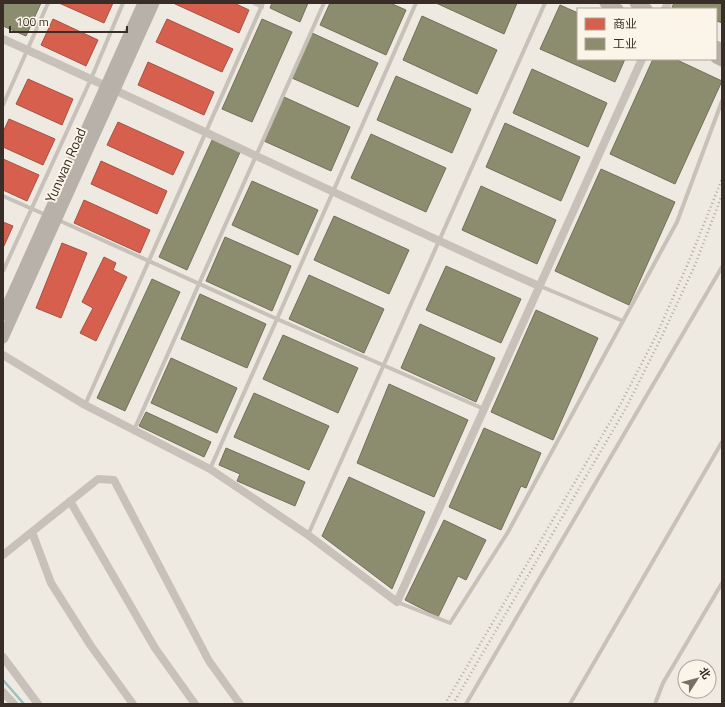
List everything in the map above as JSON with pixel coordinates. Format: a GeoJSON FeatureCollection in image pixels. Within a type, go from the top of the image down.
{"type":"FeatureCollection","features":[{"type":"Feature","properties":{"kind":"main road","name":"Yunwan Road"},"geometry":{"type":"LineString","coordinates":[[3,338],[53,218],[111,87],[143,3]]}},
{"type":"Feature","properties":{"kind":"main road","name":"Yunwan Road"},"geometry":{"type":"LineString","coordinates":[[111,87],[154,3]]}},
{"type":"Feature","properties":{"kind":"main road"},"geometry":{"type":"LineString","coordinates":[[605,3],[616,8]]}},
{"type":"Feature","properties":{"kind":"main road"},"geometry":{"type":"LineString","coordinates":[[635,3],[645,8]]}},
{"type":"Feature","properties":{"kind":"main road","name":"Yunwan Road"},"geometry":{"type":"LineString","coordinates":[[3,316],[53,218]]}},
{"type":"Feature","properties":{"kind":"street"},"geometry":{"type":"LineString","coordinates":[[3,40],[111,87],[206,133],[539,286]]}},
{"type":"Feature","properties":{"kind":"street"},"geometry":{"type":"LineString","coordinates":[[3,354],[85,405],[210,469],[308,535],[397,602],[642,60]]}},
{"type":"Feature","properties":{"kind":"street"},"geometry":{"type":"LineString","coordinates":[[3,555],[98,479],[114,480],[208,661],[240,704]]}},
{"type":"Feature","properties":{"kind":"street"},"geometry":{"type":"LineString","coordinates":[[70,502],[155,648],[196,704]]}},
{"type":"Feature","properties":{"kind":"street"},"geometry":{"type":"LineString","coordinates":[[32,532],[51,583],[90,646],[133,704]]}},
{"type":"Feature","properties":{"kind":"street"},"geometry":{"type":"LineString","coordinates":[[3,657],[38,704]]}},
{"type":"Feature","properties":{"kind":"street"},"geometry":{"type":"LineString","coordinates":[[3,692],[14,704]]}},
{"type":"Feature","properties":{"kind":"lane"},"geometry":{"type":"LineString","coordinates":[[3,105],[48,3]]}},
{"type":"Feature","properties":{"kind":"lane"},"geometry":{"type":"LineString","coordinates":[[3,271],[91,79],[123,3]]}},
{"type":"Feature","properties":{"kind":"lane"},"geometry":{"type":"LineString","coordinates":[[85,405],[262,5],[254,3]]}},
{"type":"Feature","properties":{"kind":"lane"},"geometry":{"type":"LineString","coordinates":[[134,431],[324,3]]}},
{"type":"Feature","properties":{"kind":"lane"},"geometry":{"type":"LineString","coordinates":[[210,469],[334,192],[416,3]]}},
{"type":"Feature","properties":{"kind":"lane"},"geometry":{"type":"LineString","coordinates":[[308,535],[546,3]]}},
{"type":"Feature","properties":{"kind":"lane"},"geometry":{"type":"LineString","coordinates":[[397,602],[450,623],[508,532],[677,222],[722,101]]}},
{"type":"Feature","properties":{"kind":"lane"},"geometry":{"type":"LineString","coordinates":[[3,196],[200,283],[277,319],[484,409]]}},
{"type":"Feature","properties":{"kind":"lane"},"geometry":{"type":"LineString","coordinates":[[466,704],[722,267]]}},
{"type":"Feature","properties":{"kind":"lane"},"geometry":{"type":"LineString","coordinates":[[539,286],[623,321]]}},
{"type":"Feature","properties":{"kind":"lane"},"geometry":{"type":"LineString","coordinates":[[570,704],[722,442]]}},
{"type":"Feature","properties":{"kind":"lane"},"geometry":{"type":"LineString","coordinates":[[655,704],[663,683],[722,583]]}},
{"type":"Feature","properties":{"kind":"building: 商业"},"geometry":{"type":"Polygon","coordinates":[[[59,3],[113,3],[104,23],[59,3]]]}},
{"type":"Feature","properties":{"kind":"building: 商业"},"geometry":{"type":"Polygon","coordinates":[[[173,3],[234,3],[249,10],[239,33],[173,3]]]}},
{"type":"Feature","properties":{"kind":"building: 商业"},"geometry":{"type":"Polygon","coordinates":[[[53,19],[98,40],[86,66],[41,45],[53,19]]]}},
{"type":"Feature","properties":{"kind":"building: 商业"},"geometry":{"type":"Polygon","coordinates":[[[167,19],[233,49],[222,72],[156,42],[167,19]]]}},
{"type":"Feature","properties":{"kind":"building: 商业"},"geometry":{"type":"Polygon","coordinates":[[[148,62],[214,92],[204,115],[138,85],[148,62]]]}},
{"type":"Feature","properties":{"kind":"building: 商业"},"geometry":{"type":"Polygon","coordinates":[[[28,79],[73,99],[62,125],[16,104],[28,79]]]}},
{"type":"Feature","properties":{"kind":"building: 商业"},"geometry":{"type":"Polygon","coordinates":[[[9,119],[55,139],[43,165],[3,147],[3,132],[9,119]]]}},
{"type":"Feature","properties":{"kind":"building: 商业"},"geometry":{"type":"Polygon","coordinates":[[[118,122],[184,152],[173,175],[107,145],[118,122]]]}},
{"type":"Feature","properties":{"kind":"building: 商业"},"geometry":{"type":"Polygon","coordinates":[[[3,159],[39,175],[27,201],[3,190],[3,159]]]}},
{"type":"Feature","properties":{"kind":"building: 商业"},"geometry":{"type":"Polygon","coordinates":[[[101,161],[167,191],[157,214],[91,184],[101,161]]]}},
{"type":"Feature","properties":{"kind":"building: 商业"},"geometry":{"type":"Polygon","coordinates":[[[84,200],[150,230],[140,253],[74,223],[84,200]]]}},
{"type":"Feature","properties":{"kind":"building: 商业"},"geometry":{"type":"Polygon","coordinates":[[[3,222],[13,226],[3,248],[3,222]]]}},
{"type":"Feature","properties":{"kind":"building: 商业"},"geometry":{"type":"Polygon","coordinates":[[[62,243],[87,253],[61,318],[36,308],[62,243]]]}},
{"type":"Feature","properties":{"kind":"building: 商业"},"geometry":{"type":"Polygon","coordinates":[[[104,257],[116,263],[113,270],[127,277],[96,341],[80,333],[93,308],[82,302],[104,257]]]}},
{"type":"Feature","properties":{"kind":"building: 工业"},"geometry":{"type":"Polygon","coordinates":[[[3,3],[41,3],[26,36],[3,26],[3,3]]]}},
{"type":"Feature","properties":{"kind":"building: 工业"},"geometry":{"type":"Polygon","coordinates":[[[272,3],[308,3],[300,22],[270,8],[272,3]]]}},
{"type":"Feature","properties":{"kind":"building: 工业"},"geometry":{"type":"Polygon","coordinates":[[[330,3],[390,3],[406,10],[386,55],[320,25],[330,3]]]}},
{"type":"Feature","properties":{"kind":"building: 工业"},"geometry":{"type":"Polygon","coordinates":[[[436,3],[517,3],[504,34],[436,3]]]}},
{"type":"Feature","properties":{"kind":"building: 工业"},"geometry":{"type":"Polygon","coordinates":[[[674,3],[722,3],[722,23],[717,21],[717,8],[672,7],[674,3]]]}},
{"type":"Feature","properties":{"kind":"building: 工业"},"geometry":{"type":"Polygon","coordinates":[[[560,5],[577,13],[577,60],[625,60],[615,82],[540,49],[560,5]]]}},
{"type":"Feature","properties":{"kind":"building: 工业"},"geometry":{"type":"Polygon","coordinates":[[[422,16],[497,50],[477,94],[403,60],[422,16]]]}},
{"type":"Feature","properties":{"kind":"building: 工业"},"geometry":{"type":"Polygon","coordinates":[[[262,19],[292,32],[252,122],[222,109],[262,19]]]}},
{"type":"Feature","properties":{"kind":"building: 工业"},"geometry":{"type":"Polygon","coordinates":[[[312,33],[378,63],[358,107],[292,78],[312,33]]]}},
{"type":"Feature","properties":{"kind":"building: 工业"},"geometry":{"type":"Polygon","coordinates":[[[653,60],[677,60],[722,81],[675,184],[610,154],[653,60]]]}},
{"type":"Feature","properties":{"kind":"building: 工业"},"geometry":{"type":"Polygon","coordinates":[[[532,69],[607,103],[588,147],[513,113],[532,69]]]}},
{"type":"Feature","properties":{"kind":"building: 工业"},"geometry":{"type":"Polygon","coordinates":[[[396,76],[471,109],[452,153],[377,120],[396,76]]]}},
{"type":"Feature","properties":{"kind":"building: 工业"},"geometry":{"type":"Polygon","coordinates":[[[284,97],[350,127],[331,171],[264,141],[284,97]]]}},
{"type":"Feature","properties":{"kind":"building: 工业"},"geometry":{"type":"Polygon","coordinates":[[[505,123],[580,157],[561,201],[486,167],[505,123]]]}},
{"type":"Feature","properties":{"kind":"building: 工业"},"geometry":{"type":"Polygon","coordinates":[[[371,134],[446,168],[426,212],[351,178],[371,134]]]}},
{"type":"Feature","properties":{"kind":"building: 工业"},"geometry":{"type":"Polygon","coordinates":[[[213,138],[241,150],[187,270],[159,257],[213,138]]]}},
{"type":"Feature","properties":{"kind":"building: 工业"},"geometry":{"type":"Polygon","coordinates":[[[601,169],[675,202],[629,305],[555,271],[601,169]]]}},
{"type":"Feature","properties":{"kind":"building: 工业"},"geometry":{"type":"Polygon","coordinates":[[[252,181],[318,210],[298,255],[232,225],[252,181]]]}},
{"type":"Feature","properties":{"kind":"building: 工业"},"geometry":{"type":"Polygon","coordinates":[[[481,186],[556,220],[537,264],[462,230],[481,186]]]}},
{"type":"Feature","properties":{"kind":"building: 工业"},"geometry":{"type":"Polygon","coordinates":[[[334,216],[409,250],[389,294],[314,260],[334,216]]]}},
{"type":"Feature","properties":{"kind":"building: 工业"},"geometry":{"type":"Polygon","coordinates":[[[225,237],[291,266],[272,311],[206,281],[225,237]]]}},
{"type":"Feature","properties":{"kind":"building: 工业"},"geometry":{"type":"Polygon","coordinates":[[[446,266],[521,299],[501,343],[426,310],[446,266]]]}},
{"type":"Feature","properties":{"kind":"building: 工业"},"geometry":{"type":"Polygon","coordinates":[[[309,275],[384,309],[364,353],[289,319],[309,275]]]}},
{"type":"Feature","properties":{"kind":"building: 工业"},"geometry":{"type":"Polygon","coordinates":[[[152,279],[180,292],[125,411],[97,398],[152,279]]]}},
{"type":"Feature","properties":{"kind":"building: 工业"},"geometry":{"type":"Polygon","coordinates":[[[200,294],[266,324],[247,368],[181,339],[200,294]]]}},
{"type":"Feature","properties":{"kind":"building: 工业"},"geometry":{"type":"Polygon","coordinates":[[[536,310],[598,338],[553,440],[491,412],[536,310]]]}},
{"type":"Feature","properties":{"kind":"building: 工业"},"geometry":{"type":"Polygon","coordinates":[[[420,324],[495,358],[476,402],[401,368],[420,324]]]}},
{"type":"Feature","properties":{"kind":"building: 工业"},"geometry":{"type":"Polygon","coordinates":[[[283,335],[358,368],[338,413],[263,379],[283,335]]]}},
{"type":"Feature","properties":{"kind":"building: 工业"},"geometry":{"type":"Polygon","coordinates":[[[171,358],[237,388],[217,433],[151,403],[171,358]]]}},
{"type":"Feature","properties":{"kind":"building: 工业"},"geometry":{"type":"Polygon","coordinates":[[[389,384],[468,420],[434,497],[357,463],[389,384]]]}},
{"type":"Feature","properties":{"kind":"building: 工业"},"geometry":{"type":"Polygon","coordinates":[[[254,393],[329,426],[309,470],[234,437],[254,393]]]}},
{"type":"Feature","properties":{"kind":"building: 工业"},"geometry":{"type":"Polygon","coordinates":[[[146,412],[211,442],[204,457],[139,426],[146,412]]]}},
{"type":"Feature","properties":{"kind":"building: 工业"},"geometry":{"type":"Polygon","coordinates":[[[484,428],[541,453],[526,488],[521,486],[501,530],[449,507],[484,428]]]}},
{"type":"Feature","properties":{"kind":"building: 工业"},"geometry":{"type":"Polygon","coordinates":[[[226,448],[305,482],[295,506],[237,481],[240,474],[219,465],[226,448]]]}},
{"type":"Feature","properties":{"kind":"building: 工业"},"geometry":{"type":"Polygon","coordinates":[[[349,477],[425,512],[392,589],[322,536],[349,477]]]}},
{"type":"Feature","properties":{"kind":"building: 工业"},"geometry":{"type":"Polygon","coordinates":[[[444,520],[486,540],[466,580],[458,576],[438,617],[405,600],[444,520]]]}},
{"type":"Feature","properties":{"kind":"waterway"},"geometry":{"type":"LineString","coordinates":[[3,680],[24,704]]}},
{"type":"Feature","properties":{"kind":"railway"},"geometry":{"type":"LineString","coordinates":[[445,704],[620,405],[657,334],[689,261],[722,179]]}},
{"type":"Feature","properties":{"kind":"railway"},"geometry":{"type":"LineString","coordinates":[[453,704],[626,408],[695,265],[722,195]]}}]}
